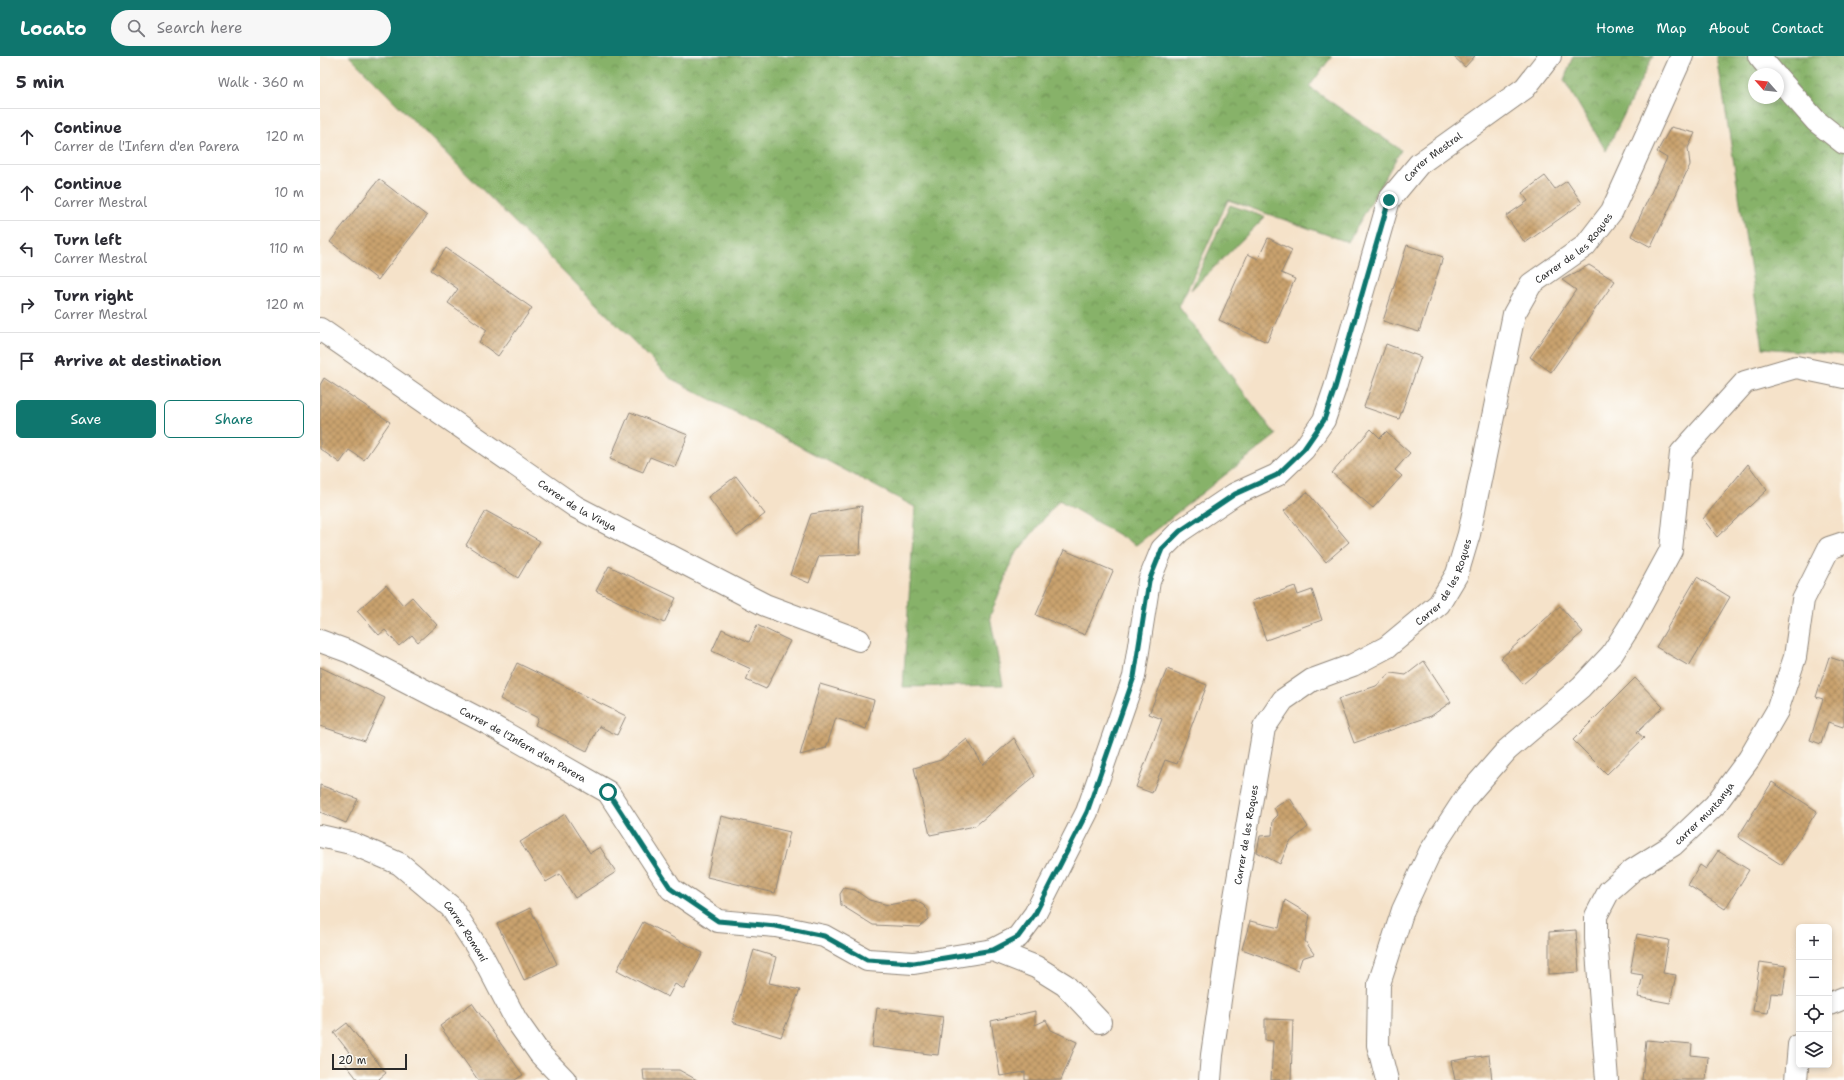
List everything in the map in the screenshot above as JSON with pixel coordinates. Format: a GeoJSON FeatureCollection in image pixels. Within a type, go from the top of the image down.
{"type":"FeatureCollection","features":[{"type":"Feature","properties":{"kind":"street","name":"Carrer Mestral"},"geometry":{"type":"LineString","coordinates":[[993,950],[1018,937],[1035,914],[1087,812],[1134,677],[1149,581],[1162,549],[1180,531],[1235,494],[1277,475],[1304,449],[1324,420],[1335,388],[1389,200],[1419,164],[1525,88],[1550,56]]}},
{"type":"Feature","properties":{"kind":"street","name":"Carrer de les Roques"},"geometry":{"type":"LineString","coordinates":[[1210,1080],[1212,1055],[1234,903],[1264,728],[1283,700],[1312,680],[1353,665],[1387,647],[1439,604],[1457,574],[1469,534],[1514,314],[1531,284],[1585,246],[1612,211],[1682,56]]}},
{"type":"Feature","properties":{"kind":"street"},"geometry":{"type":"LineString","coordinates":[[1759,56],[1769,68]]}},
{"type":"Feature","properties":{"kind":"street"},"geometry":{"type":"LineString","coordinates":[[1784,85],[1816,121],[1844,143]]}},
{"type":"Feature","properties":{"kind":"street","name":"Carrer de la Vinya"},"geometry":{"type":"LineString","coordinates":[[320,329],[576,506],[765,605],[859,640]]}},
{"type":"Feature","properties":{"kind":"street"},"geometry":{"type":"LineString","coordinates":[[1387,1080],[1378,1045],[1379,984],[1402,910],[1430,852],[1466,797],[1507,750],[1581,687],[1612,654],[1671,550],[1680,453],[1745,382],[1796,367],[1844,378]]}},
{"type":"Feature","properties":{"kind":"street","name":"carrer muntanya"},"geometry":{"type":"LineString","coordinates":[[1607,1080],[1596,939],[1596,916],[1609,891],[1633,870],[1673,845],[1715,805],[1748,758],[1777,712],[1795,657],[1803,600],[1829,548],[1844,543]]}},
{"type":"Feature","properties":{"kind":"street","name":"Carrer de l'Infern d'en Parera"},"geometry":{"type":"LineString","coordinates":[[320,640],[350,652],[482,720],[608,792],[671,889],[718,921],[776,926],[824,936],[867,960],[914,963],[993,950]]}},
{"type":"Feature","properties":{"kind":"street","name":"Carrer Romaní"},"geometry":{"type":"LineString","coordinates":[[320,836],[351,843],[400,864],[451,907],[482,955],[516,1020],[540,1054],[566,1080]]}},
{"type":"Feature","properties":{"kind":"street"},"geometry":{"type":"LineString","coordinates":[[993,950],[1036,967],[1064,985],[1100,1022]]}},
{"type":"Feature","properties":{"kind":"street"},"geometry":{"type":"LineString","coordinates":[[1832,1003],[1844,998]]}},
{"type":"Feature","properties":{"kind":"street"},"geometry":{"type":"LineString","coordinates":[[1796,1080],[1797,1068]]}},
{"type":"Feature","properties":{"kind":"green space"},"geometry":{"type":"Polygon","coordinates":[[[349,56],[1332,56],[1309,87],[1401,150],[1348,242],[1228,200],[1179,307],[1276,435],[1136,545],[1059,500],[1014,556],[990,616],[1003,685],[903,687],[915,507],[670,378],[349,56]]]}},
{"type":"Feature","properties":{"kind":"green space"},"geometry":{"type":"Polygon","coordinates":[[[1573,56],[1653,56],[1606,151],[1564,80],[1573,56]]]}},
{"type":"Feature","properties":{"kind":"green space"},"geometry":{"type":"Polygon","coordinates":[[[1717,56],[1844,56],[1844,355],[1763,348],[1717,56]]]}},
{"type":"Feature","properties":{"kind":"green space"},"geometry":{"type":"Polygon","coordinates":[[[1230,205],[1265,217],[1191,290],[1230,205]]]}},
{"type":"Feature","properties":{"kind":"building"},"geometry":{"type":"Polygon","coordinates":[[[1453,56],[1475,56],[1465,67],[1453,56]]]}},
{"type":"Feature","properties":{"kind":"building"},"geometry":{"type":"Polygon","coordinates":[[[1671,127],[1695,133],[1688,148],[1690,165],[1651,247],[1631,236],[1667,158],[1657,152],[1671,127]]]}},
{"type":"Feature","properties":{"kind":"building"},"geometry":{"type":"Polygon","coordinates":[[[1545,176],[1555,189],[1567,181],[1582,203],[1525,243],[1506,216],[1528,201],[1522,193],[1545,176]]]}},
{"type":"Feature","properties":{"kind":"building"},"geometry":{"type":"Polygon","coordinates":[[[379,179],[427,216],[378,280],[330,242],[379,179]]]}},
{"type":"Feature","properties":{"kind":"building"},"geometry":{"type":"Polygon","coordinates":[[[1268,238],[1292,250],[1281,273],[1295,279],[1267,342],[1219,320],[1248,254],[1258,259],[1268,238]]]}},
{"type":"Feature","properties":{"kind":"building"},"geometry":{"type":"Polygon","coordinates":[[[1407,245],[1443,257],[1419,332],[1383,321],[1407,245]]]}},
{"type":"Feature","properties":{"kind":"building"},"geometry":{"type":"Polygon","coordinates":[[[446,248],[532,308],[498,356],[479,342],[487,330],[448,303],[458,289],[431,270],[446,248]]]}},
{"type":"Feature","properties":{"kind":"building"},"geometry":{"type":"Polygon","coordinates":[[[1589,265],[1615,281],[1551,372],[1530,357],[1576,290],[1562,280],[1589,265]]]}},
{"type":"Feature","properties":{"kind":"building"},"geometry":{"type":"Polygon","coordinates":[[[1386,344],[1421,357],[1399,419],[1364,407],[1386,344]]]}},
{"type":"Feature","properties":{"kind":"building"},"geometry":{"type":"Polygon","coordinates":[[[324,378],[390,422],[364,460],[349,450],[340,463],[320,449],[320,385],[324,378]]]}},
{"type":"Feature","properties":{"kind":"building"},"geometry":{"type":"Polygon","coordinates":[[[630,412],[688,435],[675,467],[650,457],[643,472],[610,459],[630,412]]]}},
{"type":"Feature","properties":{"kind":"building"},"geometry":{"type":"Polygon","coordinates":[[[1371,429],[1380,438],[1386,432],[1410,453],[1395,470],[1402,476],[1373,508],[1332,473],[1371,429]]]}},
{"type":"Feature","properties":{"kind":"building"},"geometry":{"type":"Polygon","coordinates":[[[1748,464],[1767,490],[1717,537],[1703,519],[1748,464]]]}},
{"type":"Feature","properties":{"kind":"building"},"geometry":{"type":"Polygon","coordinates":[[[736,476],[765,514],[737,536],[708,497],[736,476]]]}},
{"type":"Feature","properties":{"kind":"building"},"geometry":{"type":"Polygon","coordinates":[[[1307,492],[1349,542],[1326,562],[1284,511],[1307,492]]]}},
{"type":"Feature","properties":{"kind":"building"},"geometry":{"type":"Polygon","coordinates":[[[862,506],[860,554],[819,556],[809,583],[790,575],[811,514],[862,506]]]}},
{"type":"Feature","properties":{"kind":"building"},"geometry":{"type":"Polygon","coordinates":[[[486,511],[540,541],[518,578],[466,545],[486,511]]]}},
{"type":"Feature","properties":{"kind":"building"},"geometry":{"type":"Polygon","coordinates":[[[1064,550],[1113,571],[1085,635],[1036,615],[1064,550]]]}},
{"type":"Feature","properties":{"kind":"building"},"geometry":{"type":"Polygon","coordinates":[[[609,566],[676,598],[664,623],[596,591],[609,566]]]}},
{"type":"Feature","properties":{"kind":"building"},"geometry":{"type":"Polygon","coordinates":[[[1697,577],[1730,597],[1689,666],[1656,647],[1697,577]]]}},
{"type":"Feature","properties":{"kind":"building"},"geometry":{"type":"Polygon","coordinates":[[[386,585],[403,605],[412,597],[437,625],[418,642],[412,635],[399,646],[385,630],[379,635],[357,611],[386,585]]]}},
{"type":"Feature","properties":{"kind":"building"},"geometry":{"type":"Polygon","coordinates":[[[1295,586],[1298,595],[1312,590],[1322,620],[1266,640],[1252,601],[1295,586]]]}},
{"type":"Feature","properties":{"kind":"building"},"geometry":{"type":"Polygon","coordinates":[[[1560,606],[1583,632],[1523,684],[1501,658],[1560,606]]]}},
{"type":"Feature","properties":{"kind":"building"},"geometry":{"type":"Polygon","coordinates":[[[757,625],[790,641],[766,689],[746,680],[751,669],[712,651],[722,629],[749,642],[757,625]]]}},
{"type":"Feature","properties":{"kind":"building"},"geometry":{"type":"Polygon","coordinates":[[[1829,657],[1844,662],[1844,723],[1843,727],[1828,722],[1821,744],[1810,740],[1823,699],[1816,697],[1829,657]]]}},
{"type":"Feature","properties":{"kind":"building"},"geometry":{"type":"Polygon","coordinates":[[[1424,661],[1451,702],[1431,716],[1354,743],[1338,699],[1376,686],[1391,673],[1406,675],[1424,661]]]}},
{"type":"Feature","properties":{"kind":"building"},"geometry":{"type":"Polygon","coordinates":[[[517,663],[626,716],[617,735],[599,726],[587,751],[535,725],[538,718],[500,699],[517,663]]]}},
{"type":"Feature","properties":{"kind":"building"},"geometry":{"type":"Polygon","coordinates":[[[320,667],[385,698],[365,741],[320,726],[320,667]]]}},
{"type":"Feature","properties":{"kind":"building"},"geometry":{"type":"Polygon","coordinates":[[[1167,669],[1207,685],[1177,764],[1165,760],[1152,793],[1136,787],[1162,719],[1149,714],[1167,669]]]}},
{"type":"Feature","properties":{"kind":"building"},"geometry":{"type":"Polygon","coordinates":[[[1635,678],[1663,707],[1637,732],[1644,738],[1607,774],[1573,740],[1635,678]]]}},
{"type":"Feature","properties":{"kind":"building"},"geometry":{"type":"Polygon","coordinates":[[[820,684],[874,700],[866,729],[836,718],[826,748],[800,755],[820,684]]]}},
{"type":"Feature","properties":{"kind":"building"},"geometry":{"type":"Polygon","coordinates":[[[1014,738],[1035,776],[975,826],[930,835],[914,768],[941,760],[967,739],[983,765],[1014,738]]]}},
{"type":"Feature","properties":{"kind":"building"},"geometry":{"type":"Polygon","coordinates":[[[1772,782],[1817,811],[1782,865],[1738,837],[1772,782]]]}},
{"type":"Feature","properties":{"kind":"building"},"geometry":{"type":"Polygon","coordinates":[[[320,785],[358,799],[346,823],[320,812],[320,785]]]}},
{"type":"Feature","properties":{"kind":"building"},"geometry":{"type":"Polygon","coordinates":[[[1290,798],[1308,827],[1289,843],[1280,864],[1257,852],[1260,836],[1272,835],[1273,820],[1278,815],[1274,808],[1290,798]]]}},
{"type":"Feature","properties":{"kind":"building"},"geometry":{"type":"Polygon","coordinates":[[[565,814],[590,853],[600,847],[616,872],[575,898],[560,874],[546,882],[520,842],[565,814]]]}},
{"type":"Feature","properties":{"kind":"building"},"geometry":{"type":"Polygon","coordinates":[[[721,816],[790,832],[775,893],[707,877],[721,816]]]}},
{"type":"Feature","properties":{"kind":"building"},"geometry":{"type":"Polygon","coordinates":[[[1718,851],[1749,870],[1725,909],[1688,885],[1700,865],[1706,869],[1718,851]]]}},
{"type":"Feature","properties":{"kind":"building"},"geometry":{"type":"Polygon","coordinates":[[[844,888],[855,890],[869,900],[888,905],[915,900],[928,910],[928,919],[919,927],[873,925],[841,905],[840,894],[844,888]]]}},
{"type":"Feature","properties":{"kind":"building"},"geometry":{"type":"Polygon","coordinates":[[[1285,900],[1310,915],[1305,941],[1314,954],[1302,958],[1298,970],[1242,949],[1250,921],[1279,928],[1285,900]]]}},
{"type":"Feature","properties":{"kind":"building"},"geometry":{"type":"Polygon","coordinates":[[[530,908],[557,964],[524,980],[497,924],[530,908]]]}},
{"type":"Feature","properties":{"kind":"building"},"geometry":{"type":"Polygon","coordinates":[[[643,922],[703,953],[684,989],[675,984],[668,997],[617,970],[643,922]]]}},
{"type":"Feature","properties":{"kind":"building"},"geometry":{"type":"Polygon","coordinates":[[[1576,930],[1579,972],[1549,974],[1549,932],[1576,930]]]}},
{"type":"Feature","properties":{"kind":"building"},"geometry":{"type":"Polygon","coordinates":[[[1637,934],[1669,940],[1663,973],[1676,975],[1670,1003],[1638,997],[1643,975],[1630,973],[1637,934]]]}},
{"type":"Feature","properties":{"kind":"building"},"geometry":{"type":"Polygon","coordinates":[[[754,950],[776,957],[769,983],[800,990],[781,1037],[732,1022],[754,950]]]}},
{"type":"Feature","properties":{"kind":"building"},"geometry":{"type":"Polygon","coordinates":[[[1760,962],[1787,966],[1783,994],[1771,993],[1768,1013],[1753,1011],[1760,962]]]}},
{"type":"Feature","properties":{"kind":"building"},"geometry":{"type":"Polygon","coordinates":[[[472,1003],[523,1075],[515,1080],[478,1080],[440,1026],[472,1003]]]}},
{"type":"Feature","properties":{"kind":"building"},"geometry":{"type":"Polygon","coordinates":[[[877,1008],[943,1017],[938,1055],[872,1047],[877,1008]]]}},
{"type":"Feature","properties":{"kind":"building"},"geometry":{"type":"Polygon","coordinates":[[[1035,1011],[1035,1025],[1046,1020],[1051,1030],[1077,1042],[1061,1080],[1025,1080],[1025,1072],[1000,1076],[991,1021],[1035,1011]]]}},
{"type":"Feature","properties":{"kind":"building"},"geometry":{"type":"Polygon","coordinates":[[[1265,1019],[1293,1020],[1291,1080],[1271,1080],[1273,1041],[1265,1040],[1265,1019]]]}},
{"type":"Feature","properties":{"kind":"building"},"geometry":{"type":"Polygon","coordinates":[[[347,1023],[386,1073],[379,1079],[380,1080],[358,1080],[344,1062],[352,1056],[334,1033],[347,1023]]]}},
{"type":"Feature","properties":{"kind":"building"},"geometry":{"type":"Polygon","coordinates":[[[1646,1040],[1692,1044],[1691,1055],[1708,1057],[1706,1080],[1642,1080],[1646,1040]]]}},
{"type":"Feature","properties":{"kind":"building"},"geometry":{"type":"Polygon","coordinates":[[[1489,1055],[1492,1080],[1455,1080],[1451,1061],[1489,1055]]]}},
{"type":"Feature","properties":{"kind":"building"},"geometry":{"type":"Polygon","coordinates":[[[643,1070],[679,1070],[697,1080],[644,1080],[643,1070]]]}},
{"type":"Feature","properties":{"kind":"route"},"geometry":{"type":"LineString","coordinates":[[608,792],[637,834],[671,889],[718,921],[776,926],[824,936],[867,960],[914,963],[993,950],[1018,937],[1035,914],[1087,812],[1134,677],[1149,581],[1162,549],[1180,531],[1235,494],[1277,475],[1304,449],[1324,420],[1335,388],[1377,236],[1389,200]]}}]}
